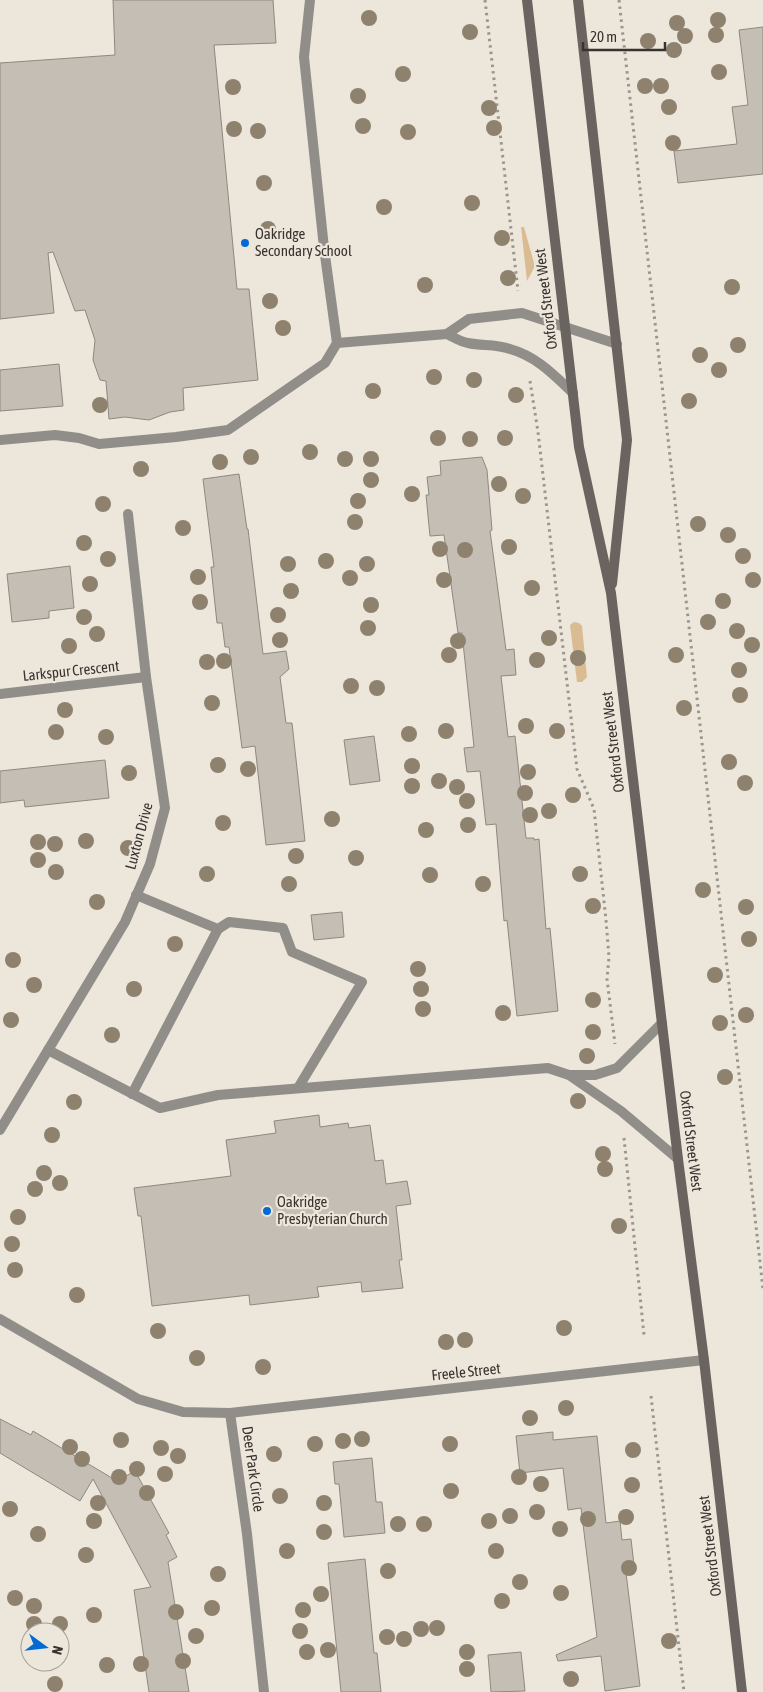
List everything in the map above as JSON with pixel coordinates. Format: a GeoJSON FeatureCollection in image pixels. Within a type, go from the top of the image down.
{"type":"FeatureCollection","features":[{"type":"Feature","properties":{"kind":"main road","name":"Oxford Street West"},"geometry":{"type":"LineString","coordinates":[[526,0],[579,447],[611,593],[678,1159],[704,1360],[742,1692]]}},
{"type":"Feature","properties":{"kind":"main road","name":"Oxford Street West"},"geometry":{"type":"LineString","coordinates":[[578,0],[627,440],[611,593]]}},
{"type":"Feature","properties":{"kind":"street"},"geometry":{"type":"LineString","coordinates":[[0,440],[55,435],[79,438],[99,444],[228,430],[325,363],[337,343],[324,248],[304,57],[310,0]]}},
{"type":"Feature","properties":{"kind":"street"},"geometry":{"type":"LineString","coordinates":[[446,334],[469,319],[522,313],[617,344]]}},
{"type":"Feature","properties":{"kind":"street"},"geometry":{"type":"LineString","coordinates":[[337,343],[446,334],[468,343],[491,344],[511,349],[527,356],[546,368],[573,393]]}},
{"type":"Feature","properties":{"kind":"street","name":"Luxton Drive"},"geometry":{"type":"LineString","coordinates":[[0,1130],[125,922],[150,864],[165,808],[146,677],[128,514]]}},
{"type":"Feature","properties":{"kind":"street","name":"Larkspur Crescent"},"geometry":{"type":"LineString","coordinates":[[0,694],[146,677]]}},
{"type":"Feature","properties":{"kind":"street"},"geometry":{"type":"LineString","coordinates":[[136,895],[218,929]]}},
{"type":"Feature","properties":{"kind":"street"},"geometry":{"type":"LineString","coordinates":[[132,1094],[218,929],[229,922],[283,928],[292,952],[362,982],[298,1088]]}},
{"type":"Feature","properties":{"kind":"street"},"geometry":{"type":"LineString","coordinates":[[569,1075],[595,1075],[617,1068],[662,1023]]}},
{"type":"Feature","properties":{"kind":"street"},"geometry":{"type":"LineString","coordinates":[[48,1050],[160,1108],[218,1095],[548,1068],[569,1075],[621,1111],[678,1159]]}},
{"type":"Feature","properties":{"kind":"street","name":"Deer Park Circle"},"geometry":{"type":"LineString","coordinates":[[0,1319],[138,1399],[183,1412],[230,1413],[247,1534],[264,1692]]}},
{"type":"Feature","properties":{"kind":"street","name":"Freele Street"},"geometry":{"type":"LineString","coordinates":[[230,1413],[704,1360]]}},
{"type":"Feature","properties":{"kind":"path"},"geometry":{"type":"LineString","coordinates":[[484,0],[518,291]]}},
{"type":"Feature","properties":{"kind":"path"},"geometry":{"type":"LineString","coordinates":[[619,0],[763,1289]]}},
{"type":"Feature","properties":{"kind":"path"},"geometry":{"type":"LineString","coordinates":[[529,375],[538,432],[577,769],[594,809],[609,957],[607,979],[617,1068]]}},
{"type":"Feature","properties":{"kind":"path"},"geometry":{"type":"LineString","coordinates":[[621,1111],[644,1335]]}},
{"type":"Feature","properties":{"kind":"path"},"geometry":{"type":"LineString","coordinates":[[651,1396],[684,1692]]}},
{"type":"Feature","properties":{"kind":"shaded area"},"geometry":{"type":"Polygon","coordinates":[[[521,227],[524,227],[534,263],[534,268],[527,281],[521,227]]]}},
{"type":"Feature","properties":{"kind":"shaded area"},"geometry":{"type":"Polygon","coordinates":[[[574,622],[582,626],[587,677],[582,682],[577,682],[570,625],[574,622]]]}},
{"type":"Feature","properties":{"kind":"building"},"geometry":{"type":"Polygon","coordinates":[[[113,0],[273,0],[276,43],[214,45],[237,289],[249,289],[258,380],[183,388],[184,410],[170,412],[149,420],[125,417],[109,419],[106,381],[100,380],[93,360],[95,340],[85,310],[75,311],[53,252],[48,253],[54,313],[0,319],[0,63],[115,55],[113,0]]]}},
{"type":"Feature","properties":{"kind":"building"},"geometry":{"type":"Polygon","coordinates":[[[763,27],[763,174],[678,183],[674,151],[737,144],[732,107],[748,105],[739,30],[763,27]]]}},
{"type":"Feature","properties":{"kind":"building"},"geometry":{"type":"Polygon","coordinates":[[[59,364],[63,406],[0,411],[0,370],[59,364]]]}},
{"type":"Feature","properties":{"kind":"building"},"geometry":{"type":"Polygon","coordinates":[[[482,457],[487,470],[492,530],[490,531],[506,650],[514,649],[516,675],[501,676],[508,737],[515,736],[526,838],[539,839],[546,929],[550,928],[558,1011],[517,1016],[507,920],[504,921],[496,824],[486,825],[480,771],[467,772],[464,748],[474,747],[462,633],[458,633],[444,535],[430,536],[426,495],[429,495],[427,477],[441,475],[440,461],[482,457]]]}},
{"type":"Feature","properties":{"kind":"building"},"geometry":{"type":"Polygon","coordinates":[[[239,474],[248,529],[263,654],[286,651],[289,669],[280,677],[286,723],[292,723],[305,841],[266,845],[255,746],[242,748],[229,647],[225,647],[222,623],[217,623],[211,567],[214,567],[203,479],[239,474]]]}},
{"type":"Feature","properties":{"kind":"building"},"geometry":{"type":"Polygon","coordinates":[[[70,566],[74,608],[49,611],[49,618],[12,622],[7,574],[70,566]]]}},
{"type":"Feature","properties":{"kind":"building"},"geometry":{"type":"Polygon","coordinates":[[[374,736],[380,781],[350,785],[344,740],[374,736]]]}},
{"type":"Feature","properties":{"kind":"building"},"geometry":{"type":"Polygon","coordinates":[[[105,760],[109,798],[25,807],[24,800],[0,803],[0,771],[105,760]]]}},
{"type":"Feature","properties":{"kind":"building"},"geometry":{"type":"Polygon","coordinates":[[[342,912],[344,937],[314,940],[311,915],[342,912]]]}},
{"type":"Feature","properties":{"kind":"building","name":"Oakridge Presbyterian Church"},"geometry":{"type":"Polygon","coordinates":[[[319,1115],[320,1127],[348,1123],[349,1128],[370,1125],[375,1161],[383,1160],[386,1184],[407,1181],[411,1204],[396,1206],[402,1260],[399,1260],[403,1288],[362,1292],[361,1282],[317,1287],[319,1297],[250,1305],[249,1295],[152,1306],[141,1216],[138,1216],[134,1188],[231,1176],[226,1140],[276,1133],[274,1121],[319,1115]]]}},
{"type":"Feature","properties":{"kind":"building"},"geometry":{"type":"Polygon","coordinates":[[[0,1419],[31,1435],[33,1431],[117,1481],[135,1471],[169,1533],[166,1535],[177,1557],[168,1562],[189,1692],[149,1692],[134,1590],[151,1587],[93,1479],[80,1501],[0,1453],[0,1419]]]}},
{"type":"Feature","properties":{"kind":"building"},"geometry":{"type":"Polygon","coordinates":[[[553,1432],[553,1440],[597,1436],[606,1523],[620,1521],[622,1540],[631,1539],[634,1565],[625,1565],[640,1686],[605,1691],[601,1656],[558,1661],[556,1655],[597,1637],[581,1508],[568,1510],[563,1468],[520,1473],[516,1436],[553,1432]]]}},
{"type":"Feature","properties":{"kind":"building"},"geometry":{"type":"Polygon","coordinates":[[[372,1458],[376,1502],[382,1502],[385,1533],[344,1537],[339,1484],[335,1484],[333,1462],[372,1458]]]}},
{"type":"Feature","properties":{"kind":"building"},"geometry":{"type":"Polygon","coordinates":[[[365,1559],[374,1653],[377,1653],[381,1692],[341,1692],[328,1563],[365,1559]]]}},
{"type":"Feature","properties":{"kind":"building"},"geometry":{"type":"Polygon","coordinates":[[[521,1652],[525,1691],[491,1692],[488,1655],[521,1652]]]}},
{"type":"Feature","properties":{"kind":"place","name":"Oakridge Secondary School"},"geometry":{"type":"Point","coordinates":[245,243]}},
{"type":"Feature","properties":{"kind":"place","name":"Oakridge Presbyterian Church"},"geometry":{"type":"Point","coordinates":[267,1211]}}]}
